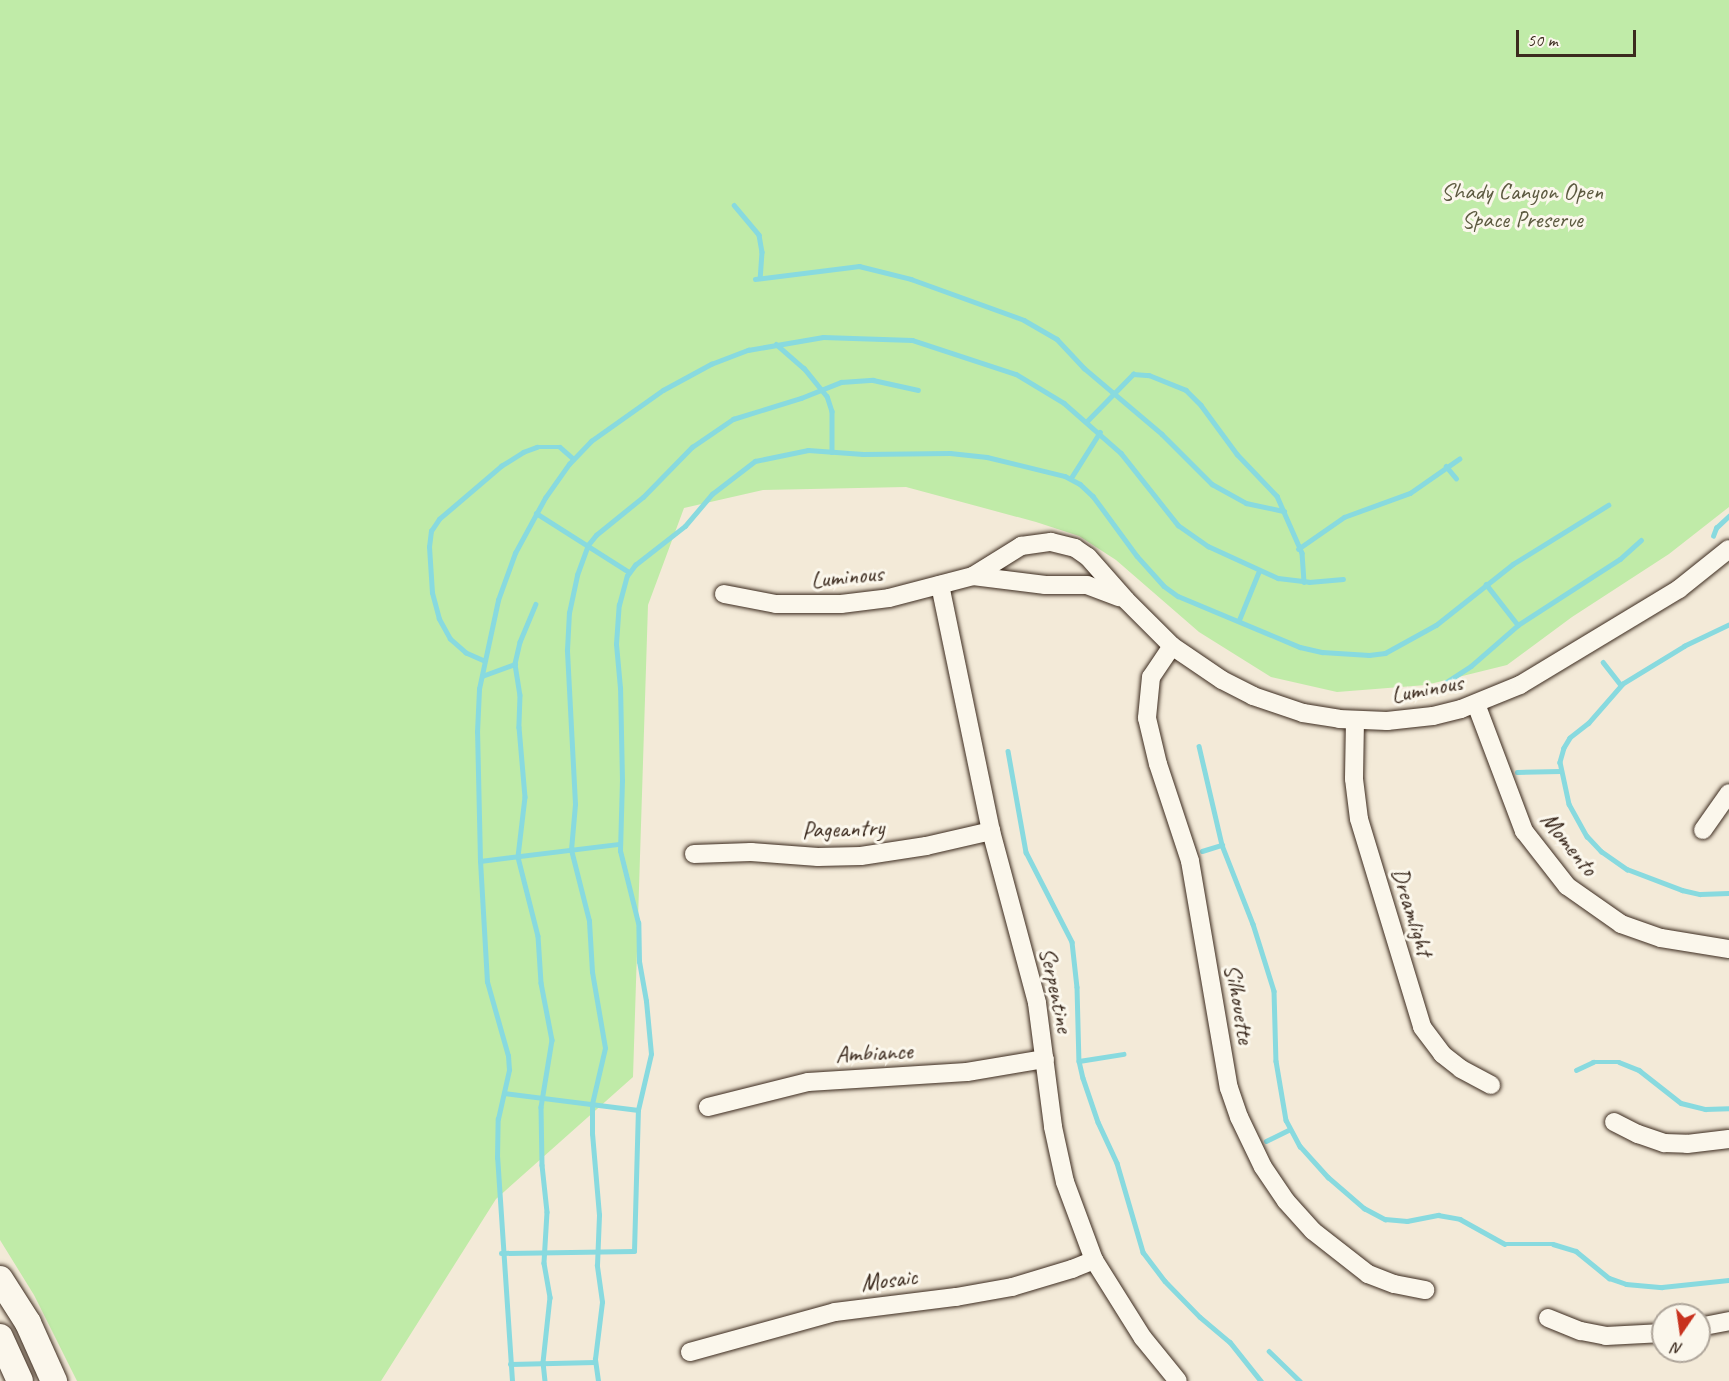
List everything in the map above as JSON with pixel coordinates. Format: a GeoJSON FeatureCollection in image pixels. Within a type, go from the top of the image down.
{"type":"FeatureCollection","features":[{"type":"Feature","properties":{"kind":"main road"},"geometry":{"type":"LineString","coordinates":[[0,1279],[28,1323],[54,1381]]}},
{"type":"Feature","properties":{"kind":"main road"},"geometry":{"type":"LineString","coordinates":[[0,1337],[20,1381]]}},
{"type":"Feature","properties":{"kind":"street","name":"Luminous"},"geometry":{"type":"LineString","coordinates":[[724,594],[776,604],[818,606],[881,599],[973,576],[1021,546],[1051,542],[1075,548],[1088,557],[1126,600],[1172,645],[1222,680],[1253,696],[1303,713],[1355,720],[1387,721],[1421,718],[1476,704],[1526,682],[1664,599],[1729,549]]}},
{"type":"Feature","properties":{"kind":"street","name":"Luminous"},"geometry":{"type":"LineString","coordinates":[[973,576],[1046,585],[1087,585],[1126,600]]}},
{"type":"Feature","properties":{"kind":"street","name":"Serpentine"},"geometry":{"type":"LineString","coordinates":[[940,585],[991,831],[1037,1003],[1060,1163],[1094,1260],[1143,1338],[1178,1381]]}},
{"type":"Feature","properties":{"kind":"street","name":"Silhouette"},"geometry":{"type":"LineString","coordinates":[[1172,645],[1151,677],[1147,718],[1158,764],[1190,861],[1229,1088],[1239,1117],[1263,1167],[1286,1201],[1313,1231],[1368,1274],[1394,1284],[1425,1290]]}},
{"type":"Feature","properties":{"kind":"street","name":"Momento"},"geometry":{"type":"LineString","coordinates":[[1476,704],[1524,831],[1567,886],[1621,924],[1661,938],[1729,949]]}},
{"type":"Feature","properties":{"kind":"street","name":"Dreamlight"},"geometry":{"type":"LineString","coordinates":[[1355,720],[1354,779],[1359,819],[1422,1027],[1442,1054],[1461,1069],[1491,1085]]}},
{"type":"Feature","properties":{"kind":"street"},"geometry":{"type":"LineString","coordinates":[[1703,830],[1729,793]]}},
{"type":"Feature","properties":{"kind":"street","name":"Pageantry"},"geometry":{"type":"LineString","coordinates":[[694,854],[751,852],[818,857],[861,856],[926,846],[991,831]]}},
{"type":"Feature","properties":{"kind":"street","name":"Ambiance"},"geometry":{"type":"LineString","coordinates":[[708,1107],[808,1082],[967,1072],[1045,1059]]}},
{"type":"Feature","properties":{"kind":"street"},"geometry":{"type":"LineString","coordinates":[[1614,1122],[1664,1143],[1686,1144],[1729,1139]]}},
{"type":"Feature","properties":{"kind":"street","name":"Mosaic"},"geometry":{"type":"LineString","coordinates":[[690,1352],[835,1312],[1012,1287],[1094,1260]]}},
{"type":"Feature","properties":{"kind":"street"},"geometry":{"type":"LineString","coordinates":[[1548,1318],[1581,1331],[1606,1336],[1651,1334]]}},
{"type":"Feature","properties":{"kind":"street"},"geometry":{"type":"LineString","coordinates":[[1711,1325],[1729,1321]]}},
{"type":"Feature","properties":{"kind":"green space","name":"Shady Canyon Open Space Preserve"},"geometry":{"type":"Polygon","coordinates":[[[0,0],[1729,0],[1729,507],[1669,554],[1572,617],[1507,665],[1426,685],[1337,692],[1271,677],[1199,632],[1116,560],[1079,536],[1036,522],[906,487],[763,490],[684,508],[648,605],[633,1077],[496,1199],[381,1381],[77,1381],[34,1295],[0,1240],[0,0]]]}},
{"type":"Feature","properties":{"kind":"waterway"},"geometry":{"type":"LineString","coordinates":[[734,205],[759,235],[762,252],[760,278]]}},
{"type":"Feature","properties":{"kind":"waterway"},"geometry":{"type":"LineString","coordinates":[[755,279],[859,266],[911,279],[1024,320],[1057,339],[1084,368],[1162,434],[1212,484],[1246,503],[1284,511]]}},
{"type":"Feature","properties":{"kind":"waterway"},"geometry":{"type":"LineString","coordinates":[[512,1381],[497,1158],[498,1119],[509,1070],[508,1056],[487,982],[480,861],[477,732],[479,689],[498,600],[515,553],[545,498],[569,464],[591,441],[663,390],[711,364],[748,350],[823,337],[912,340],[1016,374],[1064,403],[1121,453],[1178,525],[1208,546],[1278,578],[1309,582],[1343,579]]}},
{"type":"Feature","properties":{"kind":"waterway"},"geometry":{"type":"LineString","coordinates":[[776,344],[804,368],[827,396],[832,411],[832,452]]}},
{"type":"Feature","properties":{"kind":"waterway"},"geometry":{"type":"LineString","coordinates":[[1087,421],[1133,374],[1149,375],[1186,390],[1201,405],[1237,454],[1277,496],[1302,553],[1304,582]]}},
{"type":"Feature","properties":{"kind":"waterway"},"geometry":{"type":"LineString","coordinates":[[598,1381],[595,1359],[602,1302],[597,1265],[599,1215],[592,1134],[592,1104],[605,1048],[592,972],[589,921],[571,850],[575,804],[567,650],[569,613],[577,575],[588,545],[596,535],[643,497],[692,447],[733,419],[801,398],[841,382],[873,380],[918,390]]}},
{"type":"Feature","properties":{"kind":"waterway"},"geometry":{"type":"LineString","coordinates":[[1071,478],[1100,432]]}},
{"type":"Feature","properties":{"kind":"waterway"},"geometry":{"type":"LineString","coordinates":[[484,661],[466,653],[450,639],[439,619],[432,593],[429,547],[431,531],[439,519],[501,466],[523,452],[537,447],[560,447],[574,459]]}},
{"type":"Feature","properties":{"kind":"waterway"},"geometry":{"type":"LineString","coordinates":[[501,1253],[634,1251],[638,1110],[651,1054],[646,1001],[639,962],[638,923],[620,851],[622,781],[620,688],[616,644],[619,605],[627,576],[635,565],[685,526],[712,494],[755,461],[808,450],[863,454],[950,453],[987,457],[1065,476],[1080,484],[1093,496],[1137,556],[1164,586],[1178,596],[1300,647],[1322,652],[1369,655],[1385,653],[1436,625],[1513,564],[1608,505]]}},
{"type":"Feature","properties":{"kind":"waterway"},"geometry":{"type":"LineString","coordinates":[[1298,549],[1344,517],[1410,493],[1459,459]]}},
{"type":"Feature","properties":{"kind":"waterway"},"geometry":{"type":"LineString","coordinates":[[1446,466],[1456,478]]}},
{"type":"Feature","properties":{"kind":"waterway"},"geometry":{"type":"LineString","coordinates":[[536,513],[629,572]]}},
{"type":"Feature","properties":{"kind":"waterway"},"geometry":{"type":"LineString","coordinates":[[1713,536],[1716,528],[1729,516]]}},
{"type":"Feature","properties":{"kind":"waterway"},"geometry":{"type":"LineString","coordinates":[[1428,694],[1471,666],[1518,625],[1620,559],[1641,540]]}},
{"type":"Feature","properties":{"kind":"waterway"},"geometry":{"type":"LineString","coordinates":[[1239,620],[1259,571]]}},
{"type":"Feature","properties":{"kind":"waterway"},"geometry":{"type":"LineString","coordinates":[[1486,584],[1518,625]]}},
{"type":"Feature","properties":{"kind":"waterway"},"geometry":{"type":"LineString","coordinates":[[536,604],[520,642],[515,664],[520,695],[519,727],[525,797],[518,857],[538,936],[541,983],[552,1040],[541,1107],[542,1165],[547,1212],[544,1263],[550,1297],[543,1362],[545,1381]]}},
{"type":"Feature","properties":{"kind":"waterway"},"geometry":{"type":"LineString","coordinates":[[1729,625],[1685,646],[1623,684],[1589,723],[1570,738],[1560,762],[1569,804],[1587,836],[1601,851],[1627,869],[1682,890],[1700,894],[1729,893]]}},
{"type":"Feature","properties":{"kind":"waterway"},"geometry":{"type":"LineString","coordinates":[[1603,662],[1621,685]]}},
{"type":"Feature","properties":{"kind":"waterway"},"geometry":{"type":"LineString","coordinates":[[482,676],[515,664]]}},
{"type":"Feature","properties":{"kind":"waterway"},"geometry":{"type":"LineString","coordinates":[[1199,746],[1222,845],[1253,924],[1274,991],[1276,1061],[1286,1120],[1300,1146],[1328,1177],[1364,1208],[1385,1219],[1407,1221],[1438,1215],[1460,1219],[1505,1244],[1553,1244],[1576,1251],[1609,1278],[1626,1284],[1662,1287],[1729,1280]]}},
{"type":"Feature","properties":{"kind":"waterway"},"geometry":{"type":"LineString","coordinates":[[1008,751],[1026,852],[1072,942],[1077,987],[1079,1061],[1083,1078],[1098,1122],[1117,1163],[1143,1252],[1165,1281],[1200,1317],[1230,1342],[1261,1381]]}},
{"type":"Feature","properties":{"kind":"waterway"},"geometry":{"type":"LineString","coordinates":[[1517,772],[1560,771]]}},
{"type":"Feature","properties":{"kind":"waterway"},"geometry":{"type":"LineString","coordinates":[[480,861],[619,844]]}},
{"type":"Feature","properties":{"kind":"waterway"},"geometry":{"type":"LineString","coordinates":[[1202,851],[1222,845]]}},
{"type":"Feature","properties":{"kind":"waterway"},"geometry":{"type":"LineString","coordinates":[[1079,1061],[1123,1054]]}},
{"type":"Feature","properties":{"kind":"waterway"},"geometry":{"type":"LineString","coordinates":[[1576,1070],[1593,1062],[1619,1062],[1639,1070],[1681,1103],[1705,1109],[1729,1108]]}},
{"type":"Feature","properties":{"kind":"waterway"},"geometry":{"type":"LineString","coordinates":[[504,1093],[638,1110]]}},
{"type":"Feature","properties":{"kind":"waterway"},"geometry":{"type":"LineString","coordinates":[[1266,1141],[1289,1130]]}},
{"type":"Feature","properties":{"kind":"waterway"},"geometry":{"type":"LineString","coordinates":[[1269,1351],[1300,1381]]}},
{"type":"Feature","properties":{"kind":"waterway"},"geometry":{"type":"LineString","coordinates":[[510,1364],[595,1362]]}}]}
